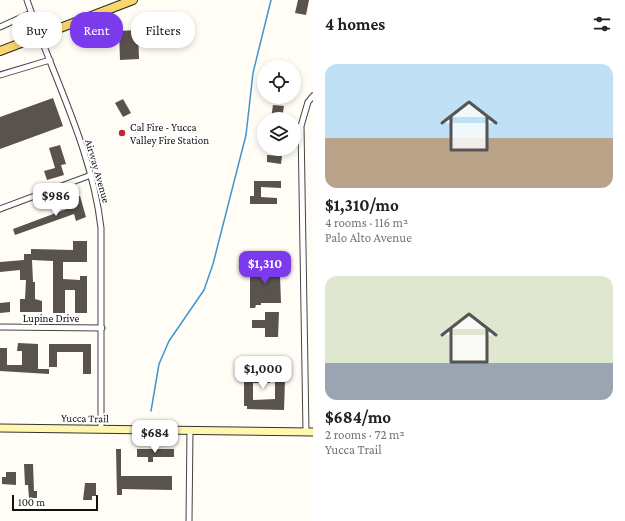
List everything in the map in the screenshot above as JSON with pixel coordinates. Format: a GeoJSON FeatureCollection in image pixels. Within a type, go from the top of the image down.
{"type":"FeatureCollection","features":[{"type":"Feature","properties":{"kind":"main road"},"geometry":{"type":"LineString","coordinates":[[62,27],[133,0]]}},
{"type":"Feature","properties":{"kind":"main road"},"geometry":{"type":"LineString","coordinates":[[0,51],[12,46]]}},
{"type":"Feature","properties":{"kind":"main road","name":"Yucca Trail"},"geometry":{"type":"LineString","coordinates":[[0,428],[309,432]]}},
{"type":"Feature","properties":{"kind":"street","name":"Airway Avenue"},"geometry":{"type":"LineString","coordinates":[[26,0],[31,12]]}},
{"type":"Feature","properties":{"kind":"street"},"geometry":{"type":"LineString","coordinates":[[0,27],[12,22]]}},
{"type":"Feature","properties":{"kind":"street","name":"Airway Avenue"},"geometry":{"type":"LineString","coordinates":[[44,48],[96,191],[101,228],[101,429]]}},
{"type":"Feature","properties":{"kind":"street"},"geometry":{"type":"LineString","coordinates":[[0,75],[50,60]]}},
{"type":"Feature","properties":{"kind":"street"},"geometry":{"type":"LineString","coordinates":[[309,432],[301,126],[308,102],[313,96]]}},
{"type":"Feature","properties":{"kind":"street"},"geometry":{"type":"LineString","coordinates":[[0,209],[91,175]]}},
{"type":"Feature","properties":{"kind":"street","name":"Lupine Drive"},"geometry":{"type":"LineString","coordinates":[[0,327],[102,328]]}},
{"type":"Feature","properties":{"kind":"street"},"geometry":{"type":"LineString","coordinates":[[189,521],[190,430]]}},
{"type":"Feature","properties":{"kind":"building"},"geometry":{"type":"Polygon","coordinates":[[[298,0],[309,0],[306,15],[295,13],[298,0]]]}},
{"type":"Feature","properties":{"kind":"building"},"geometry":{"type":"Polygon","coordinates":[[[131,30],[131,48],[139,48],[139,59],[120,60],[120,48],[123,48],[123,31],[131,30]]]}},
{"type":"Feature","properties":{"kind":"building"},"geometry":{"type":"Polygon","coordinates":[[[53,98],[63,126],[0,149],[0,117],[53,98]]]}},
{"type":"Feature","properties":{"kind":"building"},"geometry":{"type":"Polygon","coordinates":[[[123,99],[131,113],[123,117],[115,103],[123,99]]]}},
{"type":"Feature","properties":{"kind":"building"},"geometry":{"type":"Polygon","coordinates":[[[273,105],[284,106],[283,112],[272,112],[273,105]]]}},
{"type":"Feature","properties":{"kind":"building"},"geometry":{"type":"Polygon","coordinates":[[[60,145],[66,164],[61,165],[64,175],[47,180],[44,171],[55,168],[49,148],[60,145]]]}},
{"type":"Feature","properties":{"kind":"building"},"geometry":{"type":"Polygon","coordinates":[[[267,156],[282,156],[281,164],[267,162],[267,156]]]}},
{"type":"Feature","properties":{"kind":"building"},"geometry":{"type":"Polygon","coordinates":[[[254,181],[281,181],[281,188],[261,187],[261,197],[277,198],[277,204],[250,204],[250,196],[254,196],[254,181]]]}},
{"type":"Feature","properties":{"kind":"building"},"geometry":{"type":"Polygon","coordinates":[[[80,196],[86,217],[76,221],[74,214],[15,235],[13,229],[72,207],[71,204],[75,202],[74,198],[80,196]]]}},
{"type":"Feature","properties":{"kind":"building"},"geometry":{"type":"Polygon","coordinates":[[[73,241],[87,241],[87,262],[63,262],[63,279],[80,280],[80,276],[87,276],[87,313],[75,313],[75,290],[65,290],[65,313],[53,313],[53,261],[32,260],[33,282],[35,282],[35,299],[42,301],[42,312],[20,312],[20,299],[25,299],[26,280],[20,280],[20,270],[0,272],[0,262],[24,260],[24,254],[31,254],[31,249],[73,250],[73,241]]]}},
{"type":"Feature","properties":{"kind":"building"},"geometry":{"type":"Polygon","coordinates":[[[261,264],[262,267],[282,267],[282,275],[280,275],[281,303],[261,303],[261,305],[256,305],[255,308],[250,308],[250,265],[261,264]]]}},
{"type":"Feature","properties":{"kind":"building"},"geometry":{"type":"Polygon","coordinates":[[[10,302],[10,312],[0,313],[0,303],[10,302]]]}},
{"type":"Feature","properties":{"kind":"building"},"geometry":{"type":"Polygon","coordinates":[[[265,312],[279,312],[278,337],[265,337],[265,328],[252,328],[252,320],[265,320],[265,312]]]}},
{"type":"Feature","properties":{"kind":"building"},"geometry":{"type":"Polygon","coordinates":[[[18,343],[38,344],[38,369],[49,369],[49,374],[0,371],[0,348],[7,348],[7,365],[22,365],[22,351],[17,351],[18,343]]]}},
{"type":"Feature","properties":{"kind":"building"},"geometry":{"type":"Polygon","coordinates":[[[49,344],[91,344],[91,374],[83,374],[83,352],[57,352],[57,367],[49,367],[49,344]]]}},
{"type":"Feature","properties":{"kind":"building"},"geometry":{"type":"Polygon","coordinates":[[[263,365],[277,365],[277,370],[270,370],[270,383],[253,383],[253,400],[275,399],[275,380],[285,380],[284,410],[247,409],[247,406],[244,406],[244,366],[254,366],[254,376],[263,376],[263,365]]]}},
{"type":"Feature","properties":{"kind":"building"},"geometry":{"type":"Polygon","coordinates":[[[116,449],[121,449],[121,476],[172,476],[172,490],[122,489],[122,495],[117,495],[116,449]]]}},
{"type":"Feature","properties":{"kind":"building"},"geometry":{"type":"Polygon","coordinates":[[[137,449],[174,449],[174,457],[153,457],[153,462],[148,462],[148,457],[137,457],[137,449]]]}},
{"type":"Feature","properties":{"kind":"building"},"geometry":{"type":"Polygon","coordinates":[[[24,464],[33,464],[34,491],[37,491],[37,498],[29,498],[28,485],[25,485],[24,464]]]}},
{"type":"Feature","properties":{"kind":"building"},"geometry":{"type":"Polygon","coordinates":[[[6,472],[16,472],[16,485],[2,484],[2,477],[6,477],[6,472]]]}},
{"type":"Feature","properties":{"kind":"building"},"geometry":{"type":"Polygon","coordinates":[[[85,483],[96,483],[96,496],[92,496],[92,500],[83,500],[85,483]]]}},
{"type":"Feature","properties":{"kind":"waterway"},"geometry":{"type":"LineString","coordinates":[[151,411],[159,364],[169,341],[204,290],[213,264],[246,135],[253,73],[271,0]]}},
{"type":"Feature","properties":{"kind":"place","name":"Cal Fire - Yucca Valley Fire Station"},"geometry":{"type":"Point","coordinates":[122,133]}}]}
